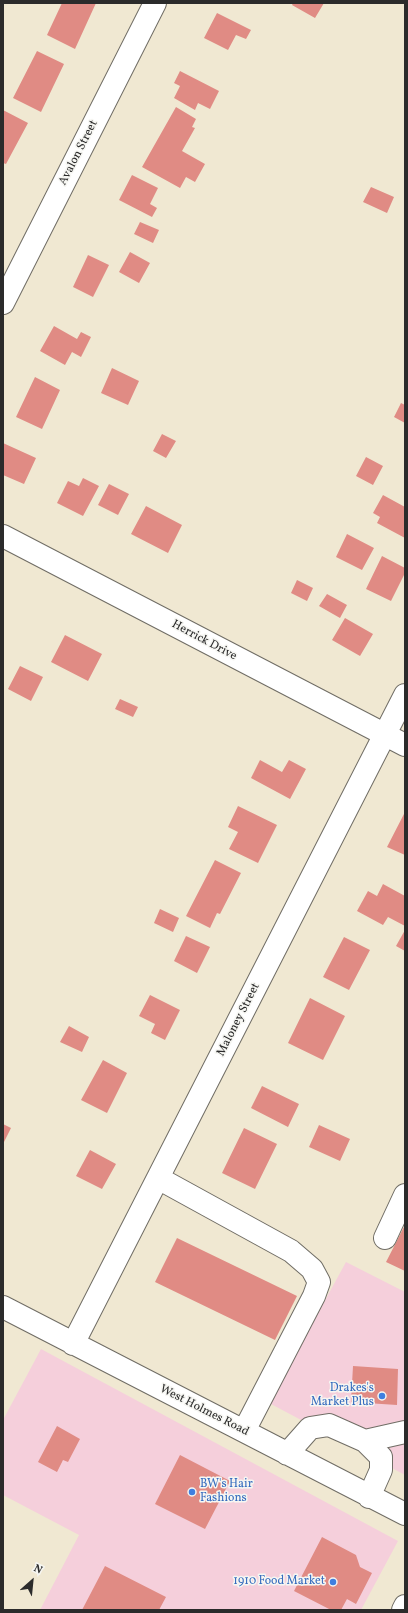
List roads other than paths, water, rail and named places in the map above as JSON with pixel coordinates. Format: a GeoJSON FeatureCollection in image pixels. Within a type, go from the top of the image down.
{"type":"FeatureCollection","features":[{"type":"Feature","properties":{"kind":"street","name":"Avalon Street"},"geometry":{"type":"LineString","coordinates":[[3,303],[155,3]]}},
{"type":"Feature","properties":{"kind":"street","name":"Herrick Drive"},"geometry":{"type":"LineString","coordinates":[[3,536],[405,745]]}},
{"type":"Feature","properties":{"kind":"street","name":"Maloney Street"},"geometry":{"type":"LineString","coordinates":[[73,1344],[405,696]]}},
{"type":"Feature","properties":{"kind":"street"},"geometry":{"type":"LineString","coordinates":[[158,1178],[291,1251],[312,1269],[319,1282],[314,1296],[244,1431]]}},
{"type":"Feature","properties":{"kind":"street"},"geometry":{"type":"LineString","coordinates":[[385,1238],[405,1195]]}},
{"type":"Feature","properties":{"kind":"street","name":"West Holmes Road"},"geometry":{"type":"LineString","coordinates":[[3,1307],[369,1497],[405,1514]]}},
{"type":"Feature","properties":{"kind":"street"},"geometry":{"type":"LineString","coordinates":[[287,1454],[310,1428],[329,1425],[364,1441],[381,1457],[381,1470],[369,1497]]}},
{"type":"Feature","properties":{"kind":"street"},"geometry":{"type":"LineString","coordinates":[[364,1441],[405,1432]]}},
{"type":"Feature","properties":{"kind":"street"},"geometry":{"type":"LineString","coordinates":[[403,1610],[405,1606]]}},
{"type":"Feature","properties":{"kind":"place","name":"Drakes's Market Plus"},"geometry":{"type":"Point","coordinates":[382,1396]}},
{"type":"Feature","properties":{"kind":"place","name":"BW's Hair Fashions"},"geometry":{"type":"Point","coordinates":[192,1492]}},
{"type":"Feature","properties":{"kind":"place","name":"1910 Food Market"},"geometry":{"type":"Point","coordinates":[333,1582]}}]}
